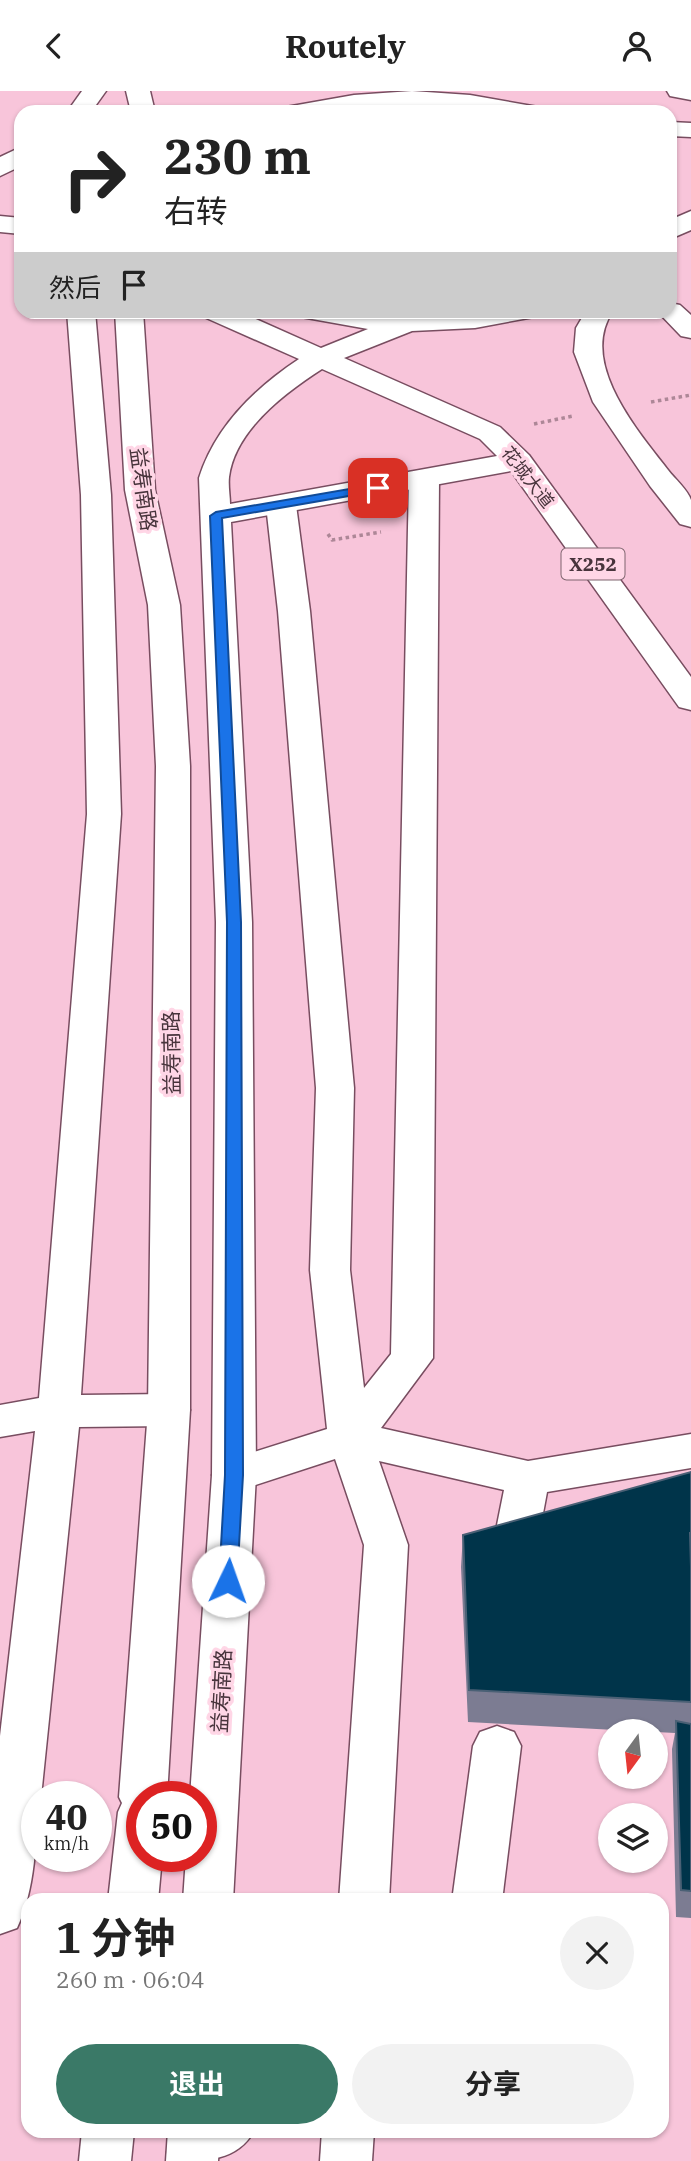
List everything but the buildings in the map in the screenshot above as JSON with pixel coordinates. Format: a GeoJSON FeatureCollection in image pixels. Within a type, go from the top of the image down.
{"type":"FeatureCollection","features":[{"type":"Feature","properties":{"kind":"main road"},"geometry":{"type":"LineString","coordinates":[[534,91],[545,105]]}},
{"type":"Feature","properties":{"kind":"main road"},"geometry":{"type":"LineString","coordinates":[[679,91],[691,93]]}},
{"type":"Feature","properties":{"kind":"main road"},"geometry":{"type":"LineString","coordinates":[[326,105],[418,97],[498,105]]}},
{"type":"Feature","properties":{"kind":"main road"},"geometry":{"type":"LineString","coordinates":[[677,317],[691,330]]}},
{"type":"Feature","properties":{"kind":"main road"},"geometry":{"type":"LineString","coordinates":[[0,1912],[7,1823],[58,1411],[104,814],[96,495],[82,319]]}},
{"type":"Feature","properties":{"kind":"main road","name":"益寿南路"},"geometry":{"type":"LineString","coordinates":[[129,319],[140,490],[164,605],[173,766],[169,1410],[144,1781]]}},
{"type":"Feature","properties":{"kind":"main road","name":"花城大道"},"geometry":{"type":"LineString","coordinates":[[229,319],[490,433],[519,461],[691,700]]}},
{"type":"Feature","properties":{"kind":"main road"},"geometry":{"type":"LineString","coordinates":[[370,319],[406,324],[495,319]]}},
{"type":"Feature","properties":{"kind":"main road"},"geometry":{"type":"LineString","coordinates":[[596,319],[589,331],[590,367],[610,409],[691,518]]}},
{"type":"Feature","properties":{"kind":"main road","name":"益寿南路"},"geometry":{"type":"LineString","coordinates":[[208,1893],[234,1475],[234,922],[214,478],[222,451],[246,419],[282,383],[318,359],[406,324]]}},
{"type":"Feature","properties":{"kind":"main road"},"geometry":{"type":"LineString","coordinates":[[216,516],[519,461]]}},
{"type":"Feature","properties":{"kind":"main road"},"geometry":{"type":"LineString","coordinates":[[349,1438],[412,1358],[424,479]]}},
{"type":"Feature","properties":{"kind":"main road"},"geometry":{"type":"LineString","coordinates":[[281,505],[294,611],[335,1088],[330,1270],[349,1438],[386,1545],[364,1893]]}},
{"type":"Feature","properties":{"kind":"main road"},"geometry":{"type":"LineString","coordinates":[[0,1421],[58,1411],[169,1410]]}},
{"type":"Feature","properties":{"kind":"main road"},"geometry":{"type":"LineString","coordinates":[[234,1475],[349,1438],[528,1478],[691,1451]]}},
{"type":"Feature","properties":{"kind":"main road"},"geometry":{"type":"LineString","coordinates":[[517,1535],[528,1478]]}},
{"type":"Feature","properties":{"kind":"main road"},"geometry":{"type":"LineString","coordinates":[[478,1893],[497,1746]]}},
{"type":"Feature","properties":{"kind":"main road"},"geometry":{"type":"LineString","coordinates":[[133,1893],[135,1872]]}},
{"type":"Feature","properties":{"kind":"main road"},"geometry":{"type":"LineString","coordinates":[[105,2161],[107,2138]]}},
{"type":"Feature","properties":{"kind":"main road"},"geometry":{"type":"LineString","coordinates":[[346,2161],[348,2138]]}},
{"type":"Feature","properties":{"kind":"route"},"geometry":{"type":"LineString","coordinates":[[228,1581],[234,1475],[234,922],[216,516],[378,488]]}}]}
